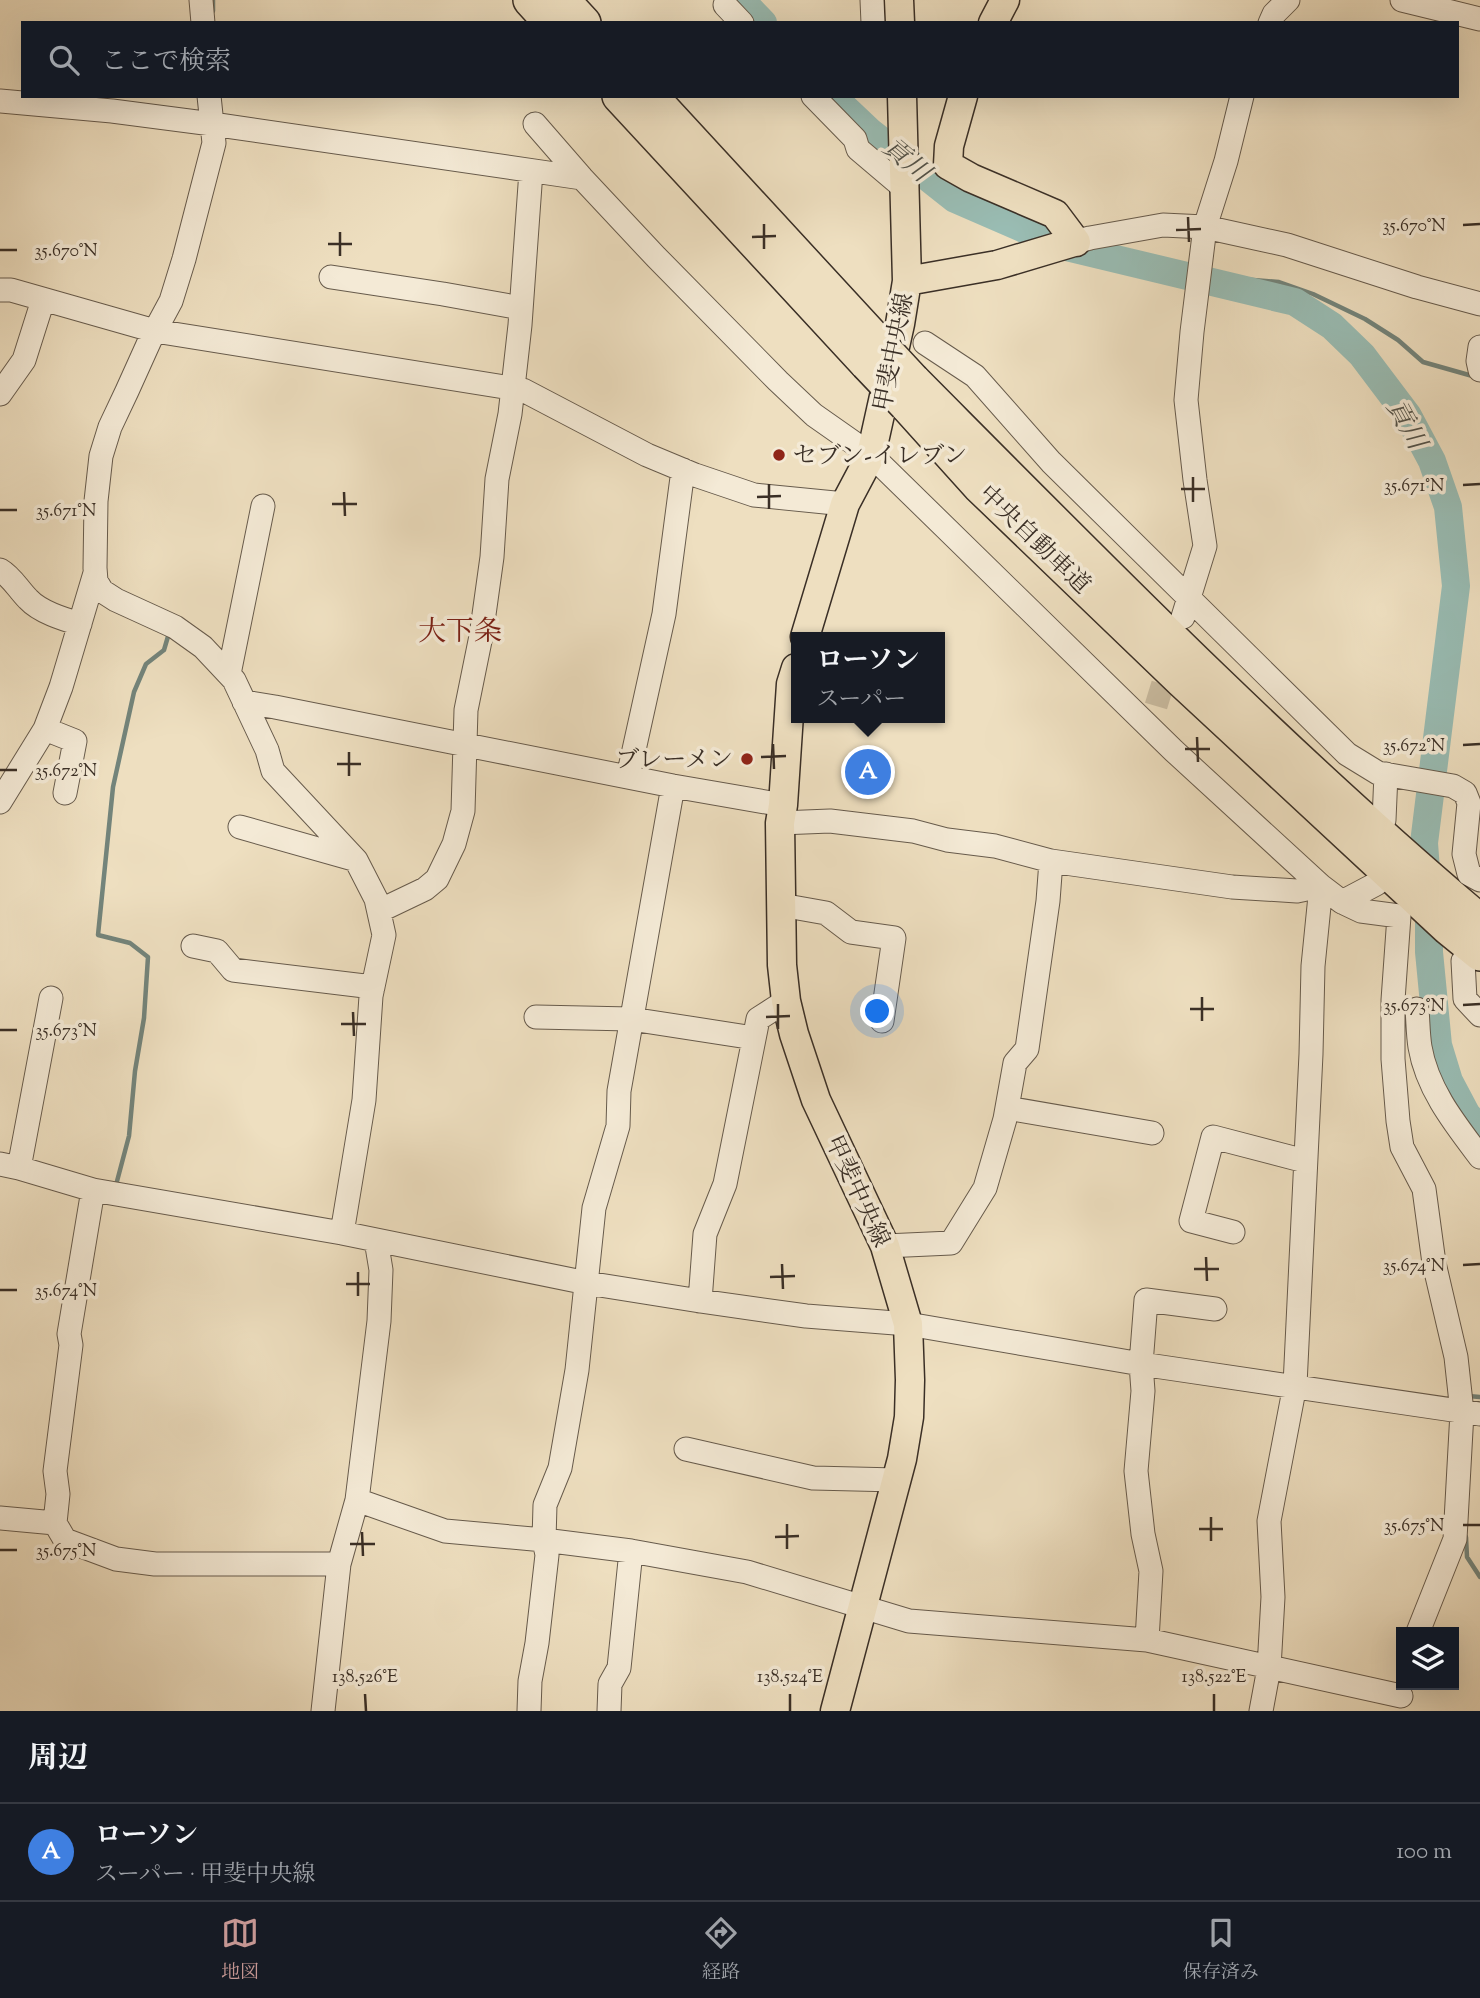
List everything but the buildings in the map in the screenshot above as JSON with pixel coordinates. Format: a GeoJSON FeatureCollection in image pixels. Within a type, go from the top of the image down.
{"type":"FeatureCollection","features":[{"type":"Feature","properties":{"kind":"highway"},"geometry":{"type":"LineString","coordinates":[[544,7],[579,21]]}},
{"type":"Feature","properties":{"kind":"highway","name":"中央自動車道"},"geometry":{"type":"LineString","coordinates":[[621,98],[871,351]]}},
{"type":"Feature","properties":{"kind":"highway","name":"中央自動車道"},"geometry":{"type":"LineString","coordinates":[[654,98],[909,393],[1288,750],[1386,855],[1466,899],[1471,958]]}},
{"type":"Feature","properties":{"kind":"main road"},"geometry":{"type":"LineString","coordinates":[[899,0],[900,21]]}},
{"type":"Feature","properties":{"kind":"main road"},"geometry":{"type":"LineString","coordinates":[[994,21],[1005,0]]}},
{"type":"Feature","properties":{"kind":"main road","name":"甲斐中央線"},"geometry":{"type":"LineString","coordinates":[[807,632],[845,504],[871,455],[898,335],[907,281],[902,98]]}},
{"type":"Feature","properties":{"kind":"main road"},"geometry":{"type":"LineString","coordinates":[[907,281],[997,265],[1075,242],[1055,214],[971,178],[948,165],[949,146],[962,98]]}},
{"type":"Feature","properties":{"kind":"main road","name":"甲斐中央線"},"geometry":{"type":"LineString","coordinates":[[791,684],[782,814],[780,905],[786,1001],[816,1100],[885,1246],[908,1324],[909,1417],[897,1480],[835,1711]]}},
{"type":"Feature","properties":{"kind":"street"},"geometry":{"type":"LineString","coordinates":[[201,0],[203,21]]}},
{"type":"Feature","properties":{"kind":"street"},"geometry":{"type":"LineString","coordinates":[[872,0],[873,21]]}},
{"type":"Feature","properties":{"kind":"street"},"geometry":{"type":"LineString","coordinates":[[1271,21],[1288,0]]}},
{"type":"Feature","properties":{"kind":"street"},"geometry":{"type":"LineString","coordinates":[[1402,0],[1480,19]]}},
{"type":"Feature","properties":{"kind":"street"},"geometry":{"type":"LineString","coordinates":[[725,5],[740,21]]}},
{"type":"Feature","properties":{"kind":"street"},"geometry":{"type":"LineString","coordinates":[[209,98],[214,143],[184,259],[171,301],[110,427],[102,456],[96,501],[95,573],[102,591],[174,627],[203,647],[229,674],[267,750],[273,771],[356,860],[379,911],[384,935],[373,987],[364,1100],[342,1233]]}},
{"type":"Feature","properties":{"kind":"street"},"geometry":{"type":"LineString","coordinates":[[815,98],[855,139],[858,149],[904,187]]}},
{"type":"Feature","properties":{"kind":"street"},"geometry":{"type":"LineString","coordinates":[[1186,608],[1205,546],[1186,400],[1196,297],[1205,228],[1226,161],[1242,98]]}},
{"type":"Feature","properties":{"kind":"street"},"geometry":{"type":"LineString","coordinates":[[0,101],[113,111],[212,124],[582,178]]}},
{"type":"Feature","properties":{"kind":"street"},"geometry":{"type":"LineString","coordinates":[[535,124],[656,257],[787,390],[822,421],[871,455],[1153,717],[1321,886],[1342,902],[1361,911],[1399,916],[1393,1000],[1405,1050],[1480,1157]]}},
{"type":"Feature","properties":{"kind":"street"},"geometry":{"type":"LineString","coordinates":[[379,911],[425,889],[437,879],[454,844],[463,811],[467,710],[492,557],[497,479],[510,414],[521,308],[530,171]]}},
{"type":"Feature","properties":{"kind":"street"},"geometry":{"type":"LineString","coordinates":[[1075,242],[1163,225],[1205,228],[1287,245],[1417,287],[1480,304]]}},
{"type":"Feature","properties":{"kind":"street"},"geometry":{"type":"LineString","coordinates":[[331,277],[443,293],[521,308]]}},
{"type":"Feature","properties":{"kind":"street"},"geometry":{"type":"LineString","coordinates":[[0,290],[11,290],[155,331],[523,390],[647,455],[683,470],[754,495],[845,504]]}},
{"type":"Feature","properties":{"kind":"street"},"geometry":{"type":"LineString","coordinates":[[0,394],[24,360],[43,300]]}},
{"type":"Feature","properties":{"kind":"street"},"geometry":{"type":"LineString","coordinates":[[925,343],[975,376],[1186,608],[1347,754],[1378,773],[1453,786],[1465,793],[1469,803],[1464,854],[1466,899]]}},
{"type":"Feature","properties":{"kind":"street"},"geometry":{"type":"LineString","coordinates":[[1480,347],[1480,369]]}},
{"type":"Feature","properties":{"kind":"street"},"geometry":{"type":"LineString","coordinates":[[628,777],[664,614],[683,470]]}},
{"type":"Feature","properties":{"kind":"street"},"geometry":{"type":"LineString","coordinates":[[229,674],[263,506]]}},
{"type":"Feature","properties":{"kind":"street"},"geometry":{"type":"LineString","coordinates":[[0,569],[16,583],[30,602],[60,618],[80,624]]}},
{"type":"Feature","properties":{"kind":"street"},"geometry":{"type":"LineString","coordinates":[[0,802],[45,729],[61,687],[95,573]]}},
{"type":"Feature","properties":{"kind":"street"},"geometry":{"type":"LineString","coordinates":[[244,702],[673,786],[782,814],[913,831],[947,840],[995,846],[1051,861],[1232,887],[1297,891],[1321,886]]}},
{"type":"Feature","properties":{"kind":"street"},"geometry":{"type":"LineString","coordinates":[[45,729],[75,741],[65,793]]}},
{"type":"Feature","properties":{"kind":"street"},"geometry":{"type":"LineString","coordinates":[[1342,902],[1386,855],[1386,774]]}},
{"type":"Feature","properties":{"kind":"street"},"geometry":{"type":"LineString","coordinates":[[529,1711],[530,1681],[547,1555],[544,1540],[545,1506],[560,1468],[577,1370],[594,1208],[618,1126],[619,1091],[673,786]]}},
{"type":"Feature","properties":{"kind":"street"},"geometry":{"type":"LineString","coordinates":[[240,827],[356,860]]}},
{"type":"Feature","properties":{"kind":"street"},"geometry":{"type":"LineString","coordinates":[[885,1246],[951,1243],[985,1188],[1015,1063],[1027,1049],[1051,861]]}},
{"type":"Feature","properties":{"kind":"street"},"geometry":{"type":"LineString","coordinates":[[1261,1711],[1269,1668],[1273,1597],[1269,1521],[1295,1385],[1313,966],[1321,886]]}},
{"type":"Feature","properties":{"kind":"street"},"geometry":{"type":"LineString","coordinates":[[780,905],[826,913],[852,932],[894,938],[882,1021]]}},
{"type":"Feature","properties":{"kind":"street"},"geometry":{"type":"LineString","coordinates":[[193,946],[217,951],[233,970],[373,987]]}},
{"type":"Feature","properties":{"kind":"street"},"geometry":{"type":"LineString","coordinates":[[1471,958],[1465,999],[1480,1015]]}},
{"type":"Feature","properties":{"kind":"street"},"geometry":{"type":"LineString","coordinates":[[51,998],[9,1166],[93,1190],[342,1233],[587,1283],[806,1315],[908,1324],[1141,1364],[1471,1413]]}},
{"type":"Feature","properties":{"kind":"street"},"geometry":{"type":"LineString","coordinates":[[700,1301],[705,1234],[725,1184],[758,1019],[786,1001]]}},
{"type":"Feature","properties":{"kind":"street"},"geometry":{"type":"LineString","coordinates":[[1417,1009],[1405,1050],[1398,1121],[1402,1147],[1424,1189],[1434,1263],[1471,1413],[1455,1539],[1420,1627]]}},
{"type":"Feature","properties":{"kind":"street"},"geometry":{"type":"LineString","coordinates":[[536,1017],[631,1019],[754,1038]]}},
{"type":"Feature","properties":{"kind":"street"},"geometry":{"type":"LineString","coordinates":[[1006,1108],[1152,1133]]}},
{"type":"Feature","properties":{"kind":"street"},"geometry":{"type":"LineString","coordinates":[[1233,1232],[1191,1221],[1213,1137],[1305,1161]]}},
{"type":"Feature","properties":{"kind":"street"},"geometry":{"type":"LineString","coordinates":[[93,1190],[69,1334],[71,1345],[55,1471],[58,1494],[55,1523],[65,1540],[116,1559],[155,1564],[339,1564]]}},
{"type":"Feature","properties":{"kind":"street"},"geometry":{"type":"LineString","coordinates":[[323,1711],[339,1564],[357,1500],[379,1321],[381,1270],[376,1240]]}},
{"type":"Feature","properties":{"kind":"street"},"geometry":{"type":"LineString","coordinates":[[1147,1640],[1151,1571],[1143,1534],[1136,1471],[1143,1391],[1141,1364],[1146,1300],[1215,1309]]}},
{"type":"Feature","properties":{"kind":"street"},"geometry":{"type":"LineString","coordinates":[[687,1449],[813,1478],[897,1480]]}},
{"type":"Feature","properties":{"kind":"street"},"geometry":{"type":"LineString","coordinates":[[357,1500],[445,1531],[631,1551],[747,1572],[909,1621],[1147,1640],[1401,1697]]}},
{"type":"Feature","properties":{"kind":"street"},"geometry":{"type":"LineString","coordinates":[[0,1518],[55,1523]]}},
{"type":"Feature","properties":{"kind":"street"},"geometry":{"type":"LineString","coordinates":[[609,1711],[610,1684],[620,1668],[631,1551]]}},
{"type":"Feature","properties":{"kind":"waterway"},"geometry":{"type":"LineString","coordinates":[[213,0],[213,11]]}},
{"type":"Feature","properties":{"kind":"waterway","name":"貢川"},"geometry":{"type":"LineString","coordinates":[[741,0],[761,21]]}},
{"type":"Feature","properties":{"kind":"waterway","name":"貢川"},"geometry":{"type":"LineString","coordinates":[[834,98],[869,131],[955,199],[1066,247],[1295,302],[1332,326],[1362,355],[1408,416],[1432,461],[1448,507],[1456,586],[1424,843],[1429,952],[1438,1045],[1449,1081],[1467,1115],[1480,1128]]}},
{"type":"Feature","properties":{"kind":"waterway"},"geometry":{"type":"LineString","coordinates":[[1204,276],[1279,282],[1313,294],[1365,319],[1398,340],[1423,362],[1476,377]]}},
{"type":"Feature","properties":{"kind":"waterway"},"geometry":{"type":"LineString","coordinates":[[116,1185],[129,1136],[135,1071],[144,1018],[148,957],[130,943],[98,935],[113,787],[134,692],[146,664],[164,650],[169,633]]}},
{"type":"Feature","properties":{"kind":"waterway"},"geometry":{"type":"LineString","coordinates":[[1468,1396],[1480,1397]]}},
{"type":"Feature","properties":{"kind":"waterway"},"geometry":{"type":"LineString","coordinates":[[1466,1537],[1467,1557],[1480,1577]]}},
{"type":"Feature","properties":{"kind":"tunnel"},"geometry":{"type":"LineString","coordinates":[[1156,706],[1171,657]]}},
{"type":"Feature","properties":{"kind":"place","name":"セブン-イレブン"},"geometry":{"type":"Point","coordinates":[779,455]}},
{"type":"Feature","properties":{"kind":"place","name":"ブレーメン"},"geometry":{"type":"Point","coordinates":[747,759]}},
{"type":"Feature","properties":{"kind":"place","name":"ローソン"},"geometry":{"type":"Point","coordinates":[868,772]}},
{"type":"Feature","properties":{"kind":"district","name":"大下条"},"geometry":{"type":"Point","coordinates":[460,630]}}]}
